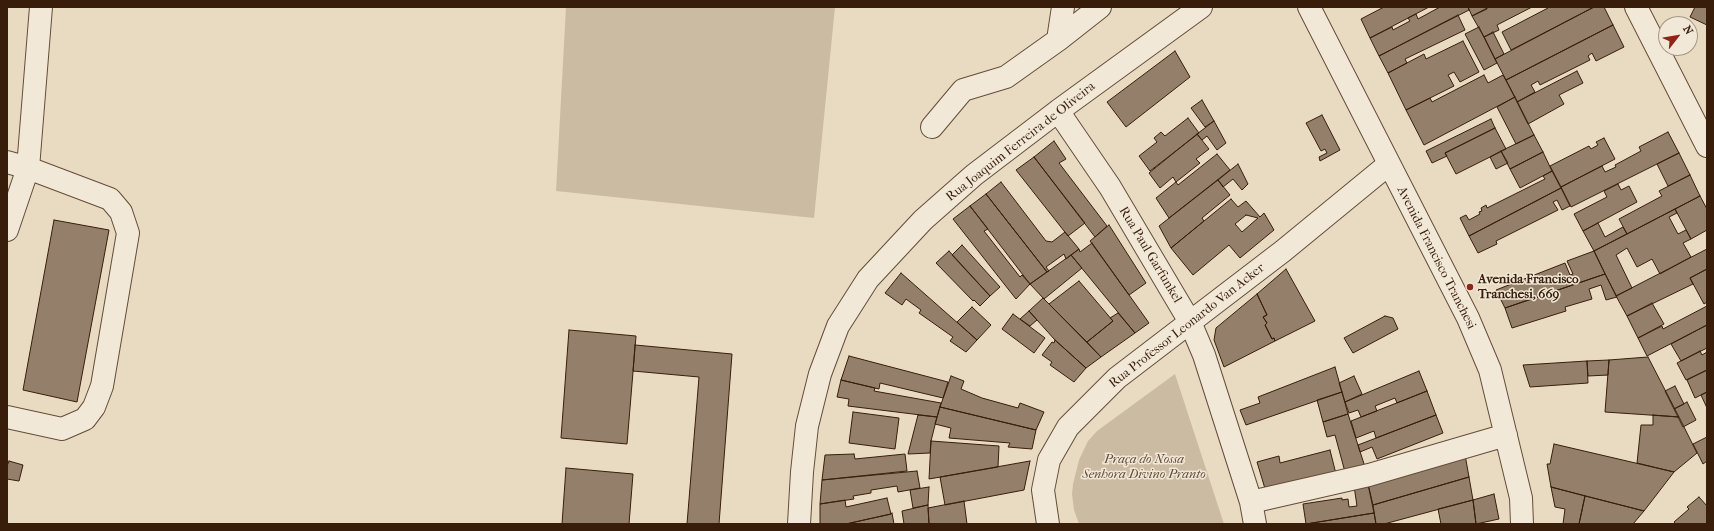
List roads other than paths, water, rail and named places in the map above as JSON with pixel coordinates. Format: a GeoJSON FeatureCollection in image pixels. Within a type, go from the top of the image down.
{"type":"FeatureCollection","features":[{"type":"Feature","properties":{"kind":"street"},"geometry":{"type":"LineString","coordinates":[[7,230],[28,168],[41,7]]}},
{"type":"Feature","properties":{"kind":"street"},"geometry":{"type":"LineString","coordinates":[[1058,40],[1064,7]]}},
{"type":"Feature","properties":{"kind":"street"},"geometry":{"type":"LineString","coordinates":[[932,127],[963,90],[1006,77],[1058,40],[1100,7]]}},
{"type":"Feature","properties":{"kind":"street","name":"Rua Joaquim Ferreira de Oliveira"},"geometry":{"type":"LineString","coordinates":[[799,524],[802,472],[807,426],[820,374],[838,326],[868,279],[923,220],[974,175],[1058,111],[1201,7]]}},
{"type":"Feature","properties":{"kind":"street","name":"Avenida Francisco Tranchesi"},"geometry":{"type":"LineString","coordinates":[[1308,7],[1468,318],[1490,370],[1521,498],[1522,524]]}},
{"type":"Feature","properties":{"kind":"street"},"geometry":{"type":"LineString","coordinates":[[1636,7],[1707,146]]}},
{"type":"Feature","properties":{"kind":"street","name":"Rua Paul Garfunkel"},"geometry":{"type":"LineString","coordinates":[[1058,111],[1110,187],[1190,322],[1204,355],[1251,502],[1255,524]]}},
{"type":"Feature","properties":{"kind":"street"},"geometry":{"type":"LineString","coordinates":[[7,162],[28,168],[110,199],[121,212],[128,232],[102,386],[94,407],[85,419],[62,429],[7,417]]}},
{"type":"Feature","properties":{"kind":"street","name":"Rua Professor Leonardo Van Acker"},"geometry":{"type":"LineString","coordinates":[[1048,524],[1043,490],[1050,460],[1068,427],[1118,378],[1283,251],[1389,164]]}},
{"type":"Feature","properties":{"kind":"street"},"geometry":{"type":"LineString","coordinates":[[1251,502],[1369,475],[1506,434]]}},
{"type":"Feature","properties":{"kind":"place","name":"Avenida Francisco Tranchesi, 669"},"geometry":{"type":"Point","coordinates":[1470,287]}},
{"type":"Feature","properties":{"kind":"park label","name":"Praça do Nossa Senhora Divino Pranto"},"geometry":{"type":"Point","coordinates":[1144,468]}}]}
